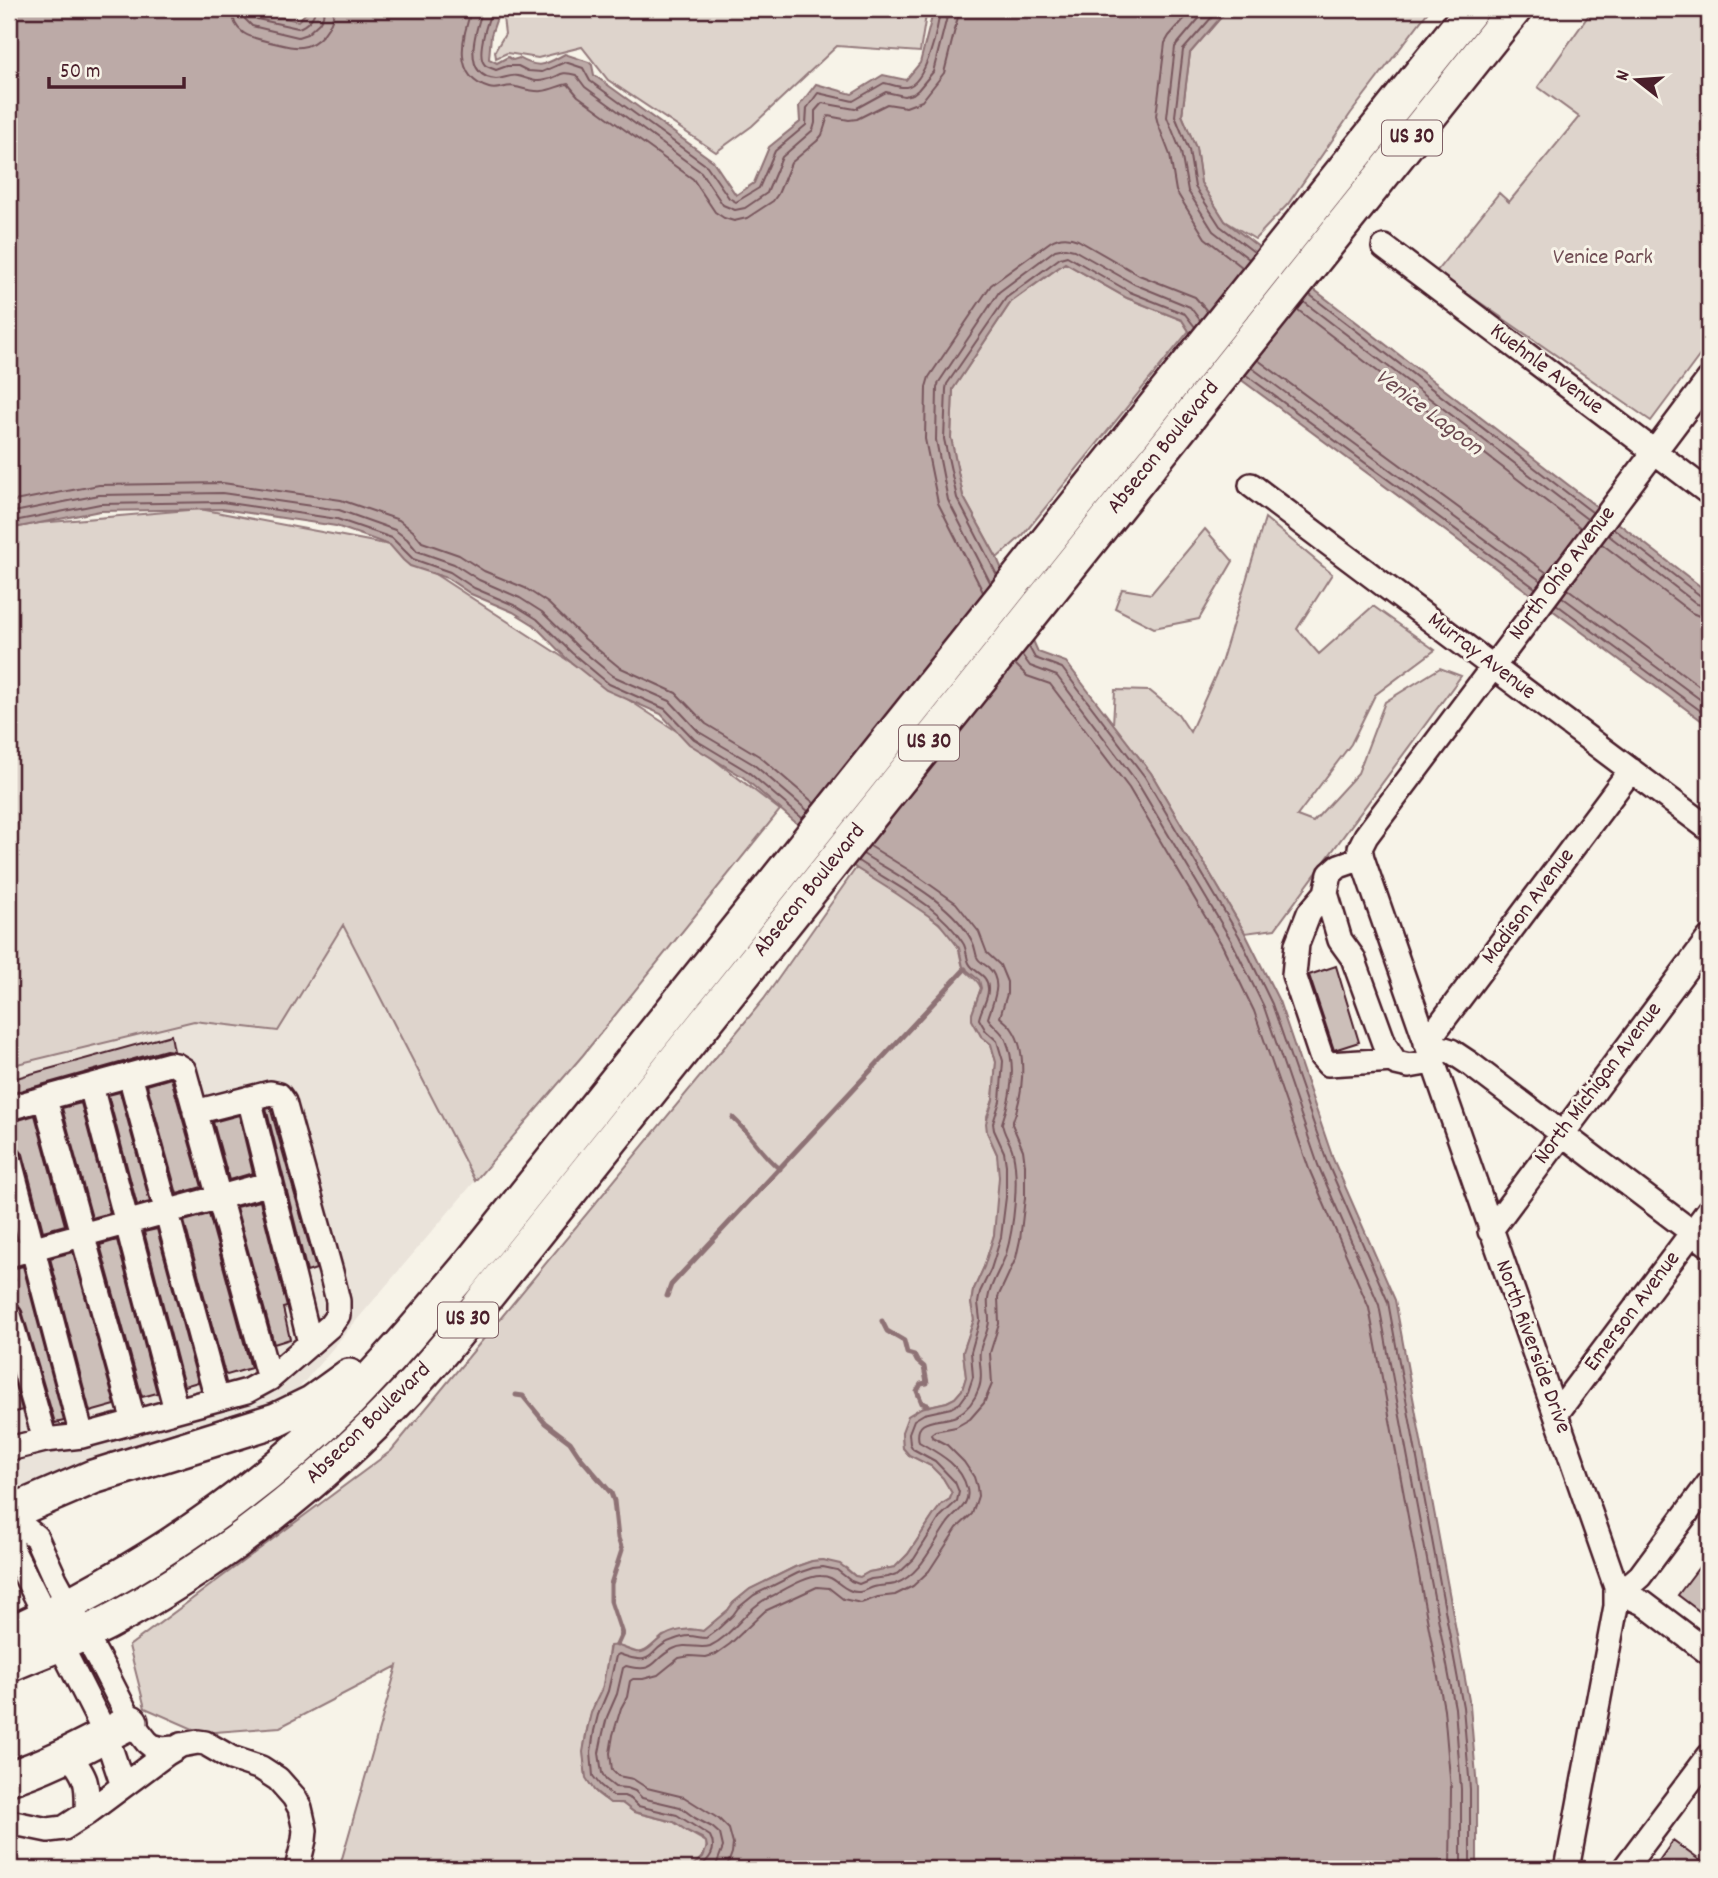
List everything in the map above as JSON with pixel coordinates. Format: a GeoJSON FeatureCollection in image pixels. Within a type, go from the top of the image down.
{"type":"FeatureCollection","features":[{"type":"Feature","properties":{"kind":"highway","name":"Absecon Boulevard"},"geometry":{"type":"LineString","coordinates":[[9,1665],[245,1491],[346,1404],[391,1357],[433,1308],[1472,9]]}},
{"type":"Feature","properties":{"kind":"highway","name":"Absecon Boulevard"},"geometry":{"type":"LineString","coordinates":[[9,1634],[65,1624],[106,1623],[148,1600],[205,1563],[310,1483],[396,1402],[446,1347],[1515,9]]}},
{"type":"Feature","properties":{"kind":"highway"},"geometry":{"type":"LineString","coordinates":[[1482,51],[1540,9]]}},
{"type":"Feature","properties":{"kind":"highway"},"geometry":{"type":"LineString","coordinates":[[9,1514],[106,1472],[295,1413],[332,1390],[433,1308]]}},
{"type":"Feature","properties":{"kind":"highway"},"geometry":{"type":"LineString","coordinates":[[9,1778],[28,1772],[118,1728]]}},
{"type":"Feature","properties":{"kind":"street","name":"Kuehnle Avenue"},"geometry":{"type":"LineString","coordinates":[[1384,247],[1709,492]]}},
{"type":"Feature","properties":{"kind":"street","name":"North Ohio Avenue"},"geometry":{"type":"LineString","coordinates":[[1364,847],[1541,603],[1709,379]]}},
{"type":"Feature","properties":{"kind":"street","name":"Murray Avenue"},"geometry":{"type":"LineString","coordinates":[[1251,485],[1709,829]]}},
{"type":"Feature","properties":{"kind":"street","name":"Madison Avenue"},"geometry":{"type":"LineString","coordinates":[[1429,1053],[1631,770]]}},
{"type":"Feature","properties":{"kind":"street"},"geometry":{"type":"LineString","coordinates":[[1364,847],[1330,874],[1326,893],[1340,940],[1353,958],[1385,1046],[1396,1063],[1409,1066],[1429,1053],[1451,1052],[1701,1239]]}},
{"type":"Feature","properties":{"kind":"street","name":"North Riverside Drive"},"geometry":{"type":"LineString","coordinates":[[1364,847],[1429,1053],[1616,1587],[1617,1596],[1567,1869]]}},
{"type":"Feature","properties":{"kind":"street"},"geometry":{"type":"LineString","coordinates":[[1326,893],[1308,913],[1297,944],[1294,975],[1321,1056],[1328,1063],[1394,1060]]}},
{"type":"Feature","properties":{"kind":"street","name":"North Michigan Avenue"},"geometry":{"type":"LineString","coordinates":[[1490,1231],[1709,938]]}},
{"type":"Feature","properties":{"kind":"street"},"geometry":{"type":"LineString","coordinates":[[9,1108],[170,1065],[184,1070],[269,1379]]}},
{"type":"Feature","properties":{"kind":"street"},"geometry":{"type":"LineString","coordinates":[[130,1075],[217,1399]]}},
{"type":"Feature","properties":{"kind":"street"},"geometry":{"type":"LineString","coordinates":[[91,1086],[176,1410]]}},
{"type":"Feature","properties":{"kind":"street"},"geometry":{"type":"LineString","coordinates":[[9,1449],[45,1440],[82,1436],[247,1391],[269,1379],[330,1326],[338,1315],[338,1301],[284,1102],[279,1095],[270,1093],[195,1112]]}},
{"type":"Feature","properties":{"kind":"street"},"geometry":{"type":"LineString","coordinates":[[45,1098],[134,1422]]}},
{"type":"Feature","properties":{"kind":"street"},"geometry":{"type":"LineString","coordinates":[[249,1098],[310,1343]]}},
{"type":"Feature","properties":{"kind":"street"},"geometry":{"type":"LineString","coordinates":[[9,1158],[82,1436]]}},
{"type":"Feature","properties":{"kind":"street"},"geometry":{"type":"LineString","coordinates":[[9,1255],[271,1183]]}},
{"type":"Feature","properties":{"kind":"street","name":"Emerson Avenue"},"geometry":{"type":"LineString","coordinates":[[1556,1414],[1701,1239],[1709,1210]]}},
{"type":"Feature","properties":{"kind":"street"},"geometry":{"type":"LineString","coordinates":[[9,1315],[45,1440]]}},
{"type":"Feature","properties":{"kind":"street"},"geometry":{"type":"LineString","coordinates":[[1617,1596],[1640,1576],[1709,1483]]}},
{"type":"Feature","properties":{"kind":"street"},"geometry":{"type":"LineString","coordinates":[[9,1514],[36,1537],[55,1579],[65,1624]]}},
{"type":"Feature","properties":{"kind":"street"},"geometry":{"type":"LineString","coordinates":[[9,1523],[13,1550],[65,1624],[118,1728],[122,1786]]}},
{"type":"Feature","properties":{"kind":"street"},"geometry":{"type":"LineString","coordinates":[[1617,1596],[1630,1597],[1643,1603],[1709,1653]]}},
{"type":"Feature","properties":{"kind":"street"},"geometry":{"type":"LineString","coordinates":[[118,1728],[162,1749],[194,1742],[205,1743],[231,1758],[261,1768],[278,1779],[294,1797],[302,1815],[304,1840],[297,1869]]}},
{"type":"Feature","properties":{"kind":"street"},"geometry":{"type":"LineString","coordinates":[[9,1822],[44,1829],[57,1830],[66,1827],[175,1748]]}},
{"type":"Feature","properties":{"kind":"street"},"geometry":{"type":"LineString","coordinates":[[68,1753],[84,1775],[88,1792],[87,1813]]}},
{"type":"Feature","properties":{"kind":"street"},"geometry":{"type":"LineString","coordinates":[[1624,1869],[1709,1756]]}},
{"type":"Feature","properties":{"kind":"shaded area"},"geometry":{"type":"Polygon","coordinates":[[[343,925],[475,1181],[293,1395],[9,1504],[9,1066],[195,1021],[278,1031],[343,925]]]}},
{"type":"Feature","properties":{"kind":"green space"},"geometry":{"type":"Polygon","coordinates":[[[502,9],[927,9],[920,52],[837,46],[752,126],[716,152],[608,80],[582,47],[538,58],[507,53],[496,58],[495,51],[505,34],[502,9]]]}},
{"type":"Feature","properties":{"kind":"green space"},"geometry":{"type":"Polygon","coordinates":[[[1228,9],[1430,9],[1351,113],[1288,204],[1255,239],[1225,221],[1201,183],[1196,148],[1182,115],[1190,53],[1228,9]]]}},
{"type":"Feature","properties":{"kind":"green space","name":"Venice Park"},"geometry":{"type":"Polygon","coordinates":[[[1593,9],[1709,9],[1709,343],[1651,421],[1436,272],[1499,193],[1509,202],[1579,117],[1538,87],[1593,9]]]}},
{"type":"Feature","properties":{"kind":"green space"},"geometry":{"type":"Polygon","coordinates":[[[1065,263],[1127,298],[1182,320],[1189,331],[1023,535],[997,558],[963,496],[951,438],[953,389],[1011,302],[1065,263]]]}},
{"type":"Feature","properties":{"kind":"green space"},"geometry":{"type":"Polygon","coordinates":[[[200,509],[390,545],[678,732],[780,810],[583,1055],[475,1181],[343,925],[278,1031],[194,1021],[9,1066],[9,529],[39,523],[200,509]]]}},
{"type":"Feature","properties":{"kind":"green space"},"geometry":{"type":"Polygon","coordinates":[[[1265,518],[1332,574],[1297,629],[1319,654],[1373,606],[1435,650],[1375,695],[1351,744],[1297,816],[1313,822],[1358,773],[1385,702],[1440,668],[1461,676],[1275,929],[1245,933],[1151,773],[1113,724],[1115,690],[1150,691],[1178,714],[1190,732],[1221,663],[1265,518]]]}},
{"type":"Feature","properties":{"kind":"green space"},"geometry":{"type":"Polygon","coordinates":[[[1205,529],[1233,561],[1199,619],[1154,628],[1115,608],[1122,589],[1151,594],[1205,529]]]}},
{"type":"Feature","properties":{"kind":"green space"},"geometry":{"type":"Polygon","coordinates":[[[856,868],[912,903],[950,935],[958,947],[964,968],[981,988],[972,1014],[981,1036],[991,1044],[996,1062],[987,1132],[997,1154],[999,1196],[994,1235],[973,1291],[971,1303],[974,1319],[963,1352],[966,1377],[962,1390],[955,1398],[921,1408],[902,1432],[903,1448],[909,1455],[931,1466],[943,1478],[952,1493],[950,1499],[942,1504],[896,1567],[869,1572],[860,1577],[846,1568],[823,1560],[812,1561],[750,1589],[703,1631],[690,1629],[663,1636],[646,1651],[639,1653],[616,1645],[609,1648],[603,1686],[586,1732],[584,1765],[587,1776],[598,1794],[606,1800],[622,1803],[634,1812],[674,1822],[706,1842],[706,1851],[689,1869],[339,1869],[397,1666],[280,1727],[202,1733],[145,1708],[129,1646],[391,1451],[764,999],[856,868]]]}},
{"type":"Feature","properties":{"kind":"water","name":"Venice Lagoon"},"geometry":{"type":"Polygon","coordinates":[[[9,9],[245,9],[298,21],[310,9],[500,9],[491,35],[489,59],[497,63],[508,57],[513,60],[519,58],[538,65],[565,54],[589,62],[594,75],[713,161],[736,195],[754,183],[769,147],[800,122],[799,106],[816,84],[852,94],[883,75],[906,80],[920,63],[934,9],[1228,9],[1190,53],[1182,115],[1196,148],[1201,183],[1225,221],[1709,593],[1709,726],[1201,350],[1182,320],[1127,298],[1065,263],[1011,302],[953,389],[951,438],[963,496],[997,558],[1038,652],[1066,662],[1151,773],[1245,933],[1279,1001],[1333,1159],[1395,1300],[1470,1706],[1477,1788],[1477,1869],[689,1869],[703,1857],[707,1847],[702,1838],[674,1822],[634,1812],[622,1803],[610,1803],[594,1790],[586,1778],[583,1752],[591,1713],[602,1690],[610,1646],[642,1652],[675,1631],[703,1631],[750,1589],[812,1561],[823,1560],[840,1564],[860,1577],[869,1572],[895,1567],[908,1554],[942,1504],[950,1499],[952,1493],[943,1478],[931,1466],[909,1455],[903,1448],[902,1432],[908,1416],[921,1408],[947,1402],[962,1390],[966,1377],[963,1352],[974,1320],[971,1303],[973,1291],[994,1235],[999,1177],[997,1154],[986,1123],[993,1100],[996,1062],[991,1044],[981,1036],[972,1020],[981,988],[979,980],[963,967],[959,948],[939,923],[856,868],[795,822],[743,777],[689,744],[661,714],[606,690],[567,659],[534,625],[513,612],[471,594],[447,578],[410,566],[390,545],[336,526],[222,509],[100,511],[9,529],[9,9]]]}},
{"type":"Feature","properties":{"kind":"building"},"geometry":{"type":"Polygon","coordinates":[[[1336,966],[1359,1042],[1334,1050],[1309,975],[1336,966]]]}},
{"type":"Feature","properties":{"kind":"building"},"geometry":{"type":"Polygon","coordinates":[[[171,1035],[174,1051],[166,1050],[9,1094],[9,1080],[171,1035]]]}},
{"type":"Feature","properties":{"kind":"building"},"geometry":{"type":"Polygon","coordinates":[[[171,1078],[202,1187],[177,1194],[147,1085],[171,1078]]]}},
{"type":"Feature","properties":{"kind":"building"},"geometry":{"type":"Polygon","coordinates":[[[120,1092],[150,1202],[137,1205],[108,1095],[120,1092]]]}},
{"type":"Feature","properties":{"kind":"building"},"geometry":{"type":"Polygon","coordinates":[[[81,1103],[110,1213],[92,1218],[62,1108],[81,1103]]]}},
{"type":"Feature","properties":{"kind":"building"},"geometry":{"type":"Polygon","coordinates":[[[270,1107],[316,1269],[307,1272],[266,1108],[270,1107]]]}},
{"type":"Feature","properties":{"kind":"building"},"geometry":{"type":"Polygon","coordinates":[[[35,1115],[65,1225],[43,1231],[23,1154],[9,1144],[9,1124],[35,1115]]]}},
{"type":"Feature","properties":{"kind":"building"},"geometry":{"type":"Polygon","coordinates":[[[239,1115],[253,1173],[229,1180],[213,1122],[239,1115]]]}},
{"type":"Feature","properties":{"kind":"building"},"geometry":{"type":"Polygon","coordinates":[[[260,1201],[287,1307],[283,1308],[290,1339],[274,1344],[236,1207],[260,1201]]]}},
{"type":"Feature","properties":{"kind":"building"},"geometry":{"type":"Polygon","coordinates":[[[209,1214],[251,1368],[227,1375],[184,1221],[209,1214]]]}},
{"type":"Feature","properties":{"kind":"building"},"geometry":{"type":"Polygon","coordinates":[[[157,1229],[198,1382],[184,1386],[144,1232],[157,1229]]]}},
{"type":"Feature","properties":{"kind":"building"},"geometry":{"type":"Polygon","coordinates":[[[117,1240],[157,1393],[142,1397],[100,1245],[117,1240]]]}},
{"type":"Feature","properties":{"kind":"building"},"geometry":{"type":"Polygon","coordinates":[[[73,1252],[115,1405],[90,1412],[50,1258],[73,1252]]]}},
{"type":"Feature","properties":{"kind":"building"},"geometry":{"type":"Polygon","coordinates":[[[23,1266],[64,1421],[55,1423],[22,1311],[18,1305],[9,1301],[9,1280],[15,1280],[12,1269],[23,1266]]]}},
{"type":"Feature","properties":{"kind":"building"},"geometry":{"type":"Polygon","coordinates":[[[9,1365],[22,1410],[9,1414],[9,1365]]]}},
{"type":"Feature","properties":{"kind":"building"},"geometry":{"type":"Polygon","coordinates":[[[1709,1554],[1709,1605],[1703,1614],[1678,1595],[1709,1554]]]}},
{"type":"Feature","properties":{"kind":"building"},"geometry":{"type":"Polygon","coordinates":[[[1673,1841],[1709,1867],[1709,1869],[1653,1869],[1673,1841]]]}},
{"type":"Feature","properties":{"kind":"waterway"},"geometry":{"type":"LineString","coordinates":[[667,1296],[671,1285],[965,969]]}},
{"type":"Feature","properties":{"kind":"waterway"},"geometry":{"type":"LineString","coordinates":[[733,1118],[780,1169]]}},
{"type":"Feature","properties":{"kind":"waterway"},"geometry":{"type":"LineString","coordinates":[[882,1321],[887,1331],[904,1341],[907,1353],[914,1355],[924,1367],[927,1383],[921,1384],[917,1391],[922,1403],[928,1405]]}},
{"type":"Feature","properties":{"kind":"waterway"},"geometry":{"type":"LineString","coordinates":[[516,1395],[523,1396],[545,1423],[570,1442],[611,1493],[622,1550],[611,1584],[611,1601],[622,1634],[617,1645]]}}]}
